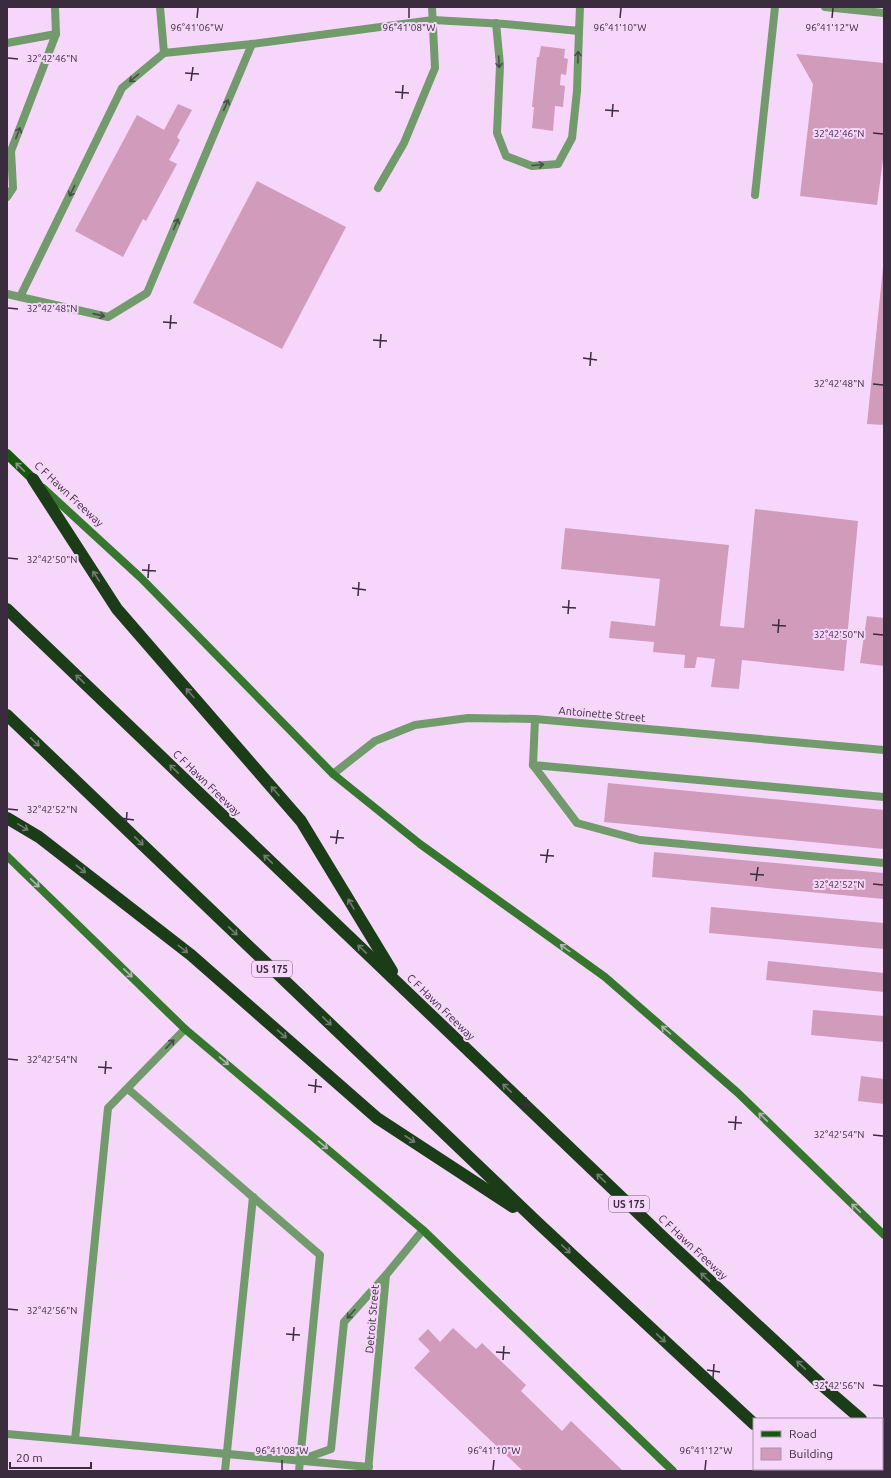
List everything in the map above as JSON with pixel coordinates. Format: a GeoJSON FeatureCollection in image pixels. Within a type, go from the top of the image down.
{"type":"FeatureCollection","features":[{"type":"Feature","properties":{"kind":"highway"},"geometry":{"type":"LineString","coordinates":[[33,479],[118,608],[301,821],[400,985]]}},
{"type":"Feature","properties":{"kind":"highway","name":"C F Hawn Freeway"},"geometry":{"type":"LineString","coordinates":[[7,609],[662,1237],[824,1387],[860,1418]]}},
{"type":"Feature","properties":{"kind":"highway","name":"US 175"},"geometry":{"type":"LineString","coordinates":[[7,715],[537,1222],[753,1423]]}},
{"type":"Feature","properties":{"kind":"highway"},"geometry":{"type":"LineString","coordinates":[[7,818],[39,837],[191,955],[377,1118],[537,1222]]}},
{"type":"Feature","properties":{"kind":"main road","name":"C F Hawn Freeway"},"geometry":{"type":"LineString","coordinates":[[7,454],[141,578],[334,774],[420,844],[605,977],[738,1093],[884,1235]]}},
{"type":"Feature","properties":{"kind":"main road"},"geometry":{"type":"LineString","coordinates":[[7,856],[185,1028],[423,1230],[673,1471]]}},
{"type":"Feature","properties":{"kind":"street"},"geometry":{"type":"LineString","coordinates":[[7,197],[13,188],[11,151],[56,34],[55,7]]}},
{"type":"Feature","properties":{"kind":"street"},"geometry":{"type":"LineString","coordinates":[[160,7],[164,53]]}},
{"type":"Feature","properties":{"kind":"street"},"geometry":{"type":"LineString","coordinates":[[378,188],[404,143],[435,68],[432,7]]}},
{"type":"Feature","properties":{"kind":"street"},"geometry":{"type":"LineString","coordinates":[[496,23],[500,65],[497,133],[506,156],[532,166],[558,164],[572,138],[577,91],[580,7]]}},
{"type":"Feature","properties":{"kind":"street"},"geometry":{"type":"LineString","coordinates":[[755,195],[775,7]]}},
{"type":"Feature","properties":{"kind":"street"},"geometry":{"type":"LineString","coordinates":[[825,7],[884,13]]}},
{"type":"Feature","properties":{"kind":"street"},"geometry":{"type":"LineString","coordinates":[[20,297],[122,88],[164,53],[252,44],[433,20],[496,23],[579,31]]}},
{"type":"Feature","properties":{"kind":"street"},"geometry":{"type":"LineString","coordinates":[[7,43],[56,34]]}},
{"type":"Feature","properties":{"kind":"street"},"geometry":{"type":"LineString","coordinates":[[7,294],[108,317],[147,293],[252,44]]}},
{"type":"Feature","properties":{"kind":"street","name":"Antoinette Street"},"geometry":{"type":"LineString","coordinates":[[334,774],[375,741],[415,725],[468,718],[535,719],[884,750]]}},
{"type":"Feature","properties":{"kind":"street"},"geometry":{"type":"LineString","coordinates":[[535,719],[533,765],[577,823],[640,840],[884,863]]}},
{"type":"Feature","properties":{"kind":"street"},"geometry":{"type":"LineString","coordinates":[[533,765],[884,797]]}},
{"type":"Feature","properties":{"kind":"street"},"geometry":{"type":"LineString","coordinates":[[75,1440],[108,1108],[128,1089],[185,1028]]}},
{"type":"Feature","properties":{"kind":"street"},"geometry":{"type":"LineString","coordinates":[[128,1089],[320,1255],[300,1471]]}},
{"type":"Feature","properties":{"kind":"street"},"geometry":{"type":"LineString","coordinates":[[225,1471],[253,1197]]}},
{"type":"Feature","properties":{"kind":"street","name":"Detroit Street"},"geometry":{"type":"LineString","coordinates":[[369,1469],[386,1275],[423,1230]]}},
{"type":"Feature","properties":{"kind":"street"},"geometry":{"type":"LineString","coordinates":[[300,1460],[331,1449],[344,1322],[386,1275]]}},
{"type":"Feature","properties":{"kind":"street"},"geometry":{"type":"LineString","coordinates":[[7,1434],[300,1460],[369,1469]]}},
{"type":"Feature","properties":{"kind":"building"},"geometry":{"type":"Polygon","coordinates":[[[541,46],[565,49],[564,58],[568,59],[566,75],[561,74],[560,85],[565,86],[563,107],[555,106],[553,131],[532,128],[534,107],[532,107],[537,57],[539,57],[541,46]]]}},
{"type":"Feature","properties":{"kind":"building"},"geometry":{"type":"Polygon","coordinates":[[[796,54],[884,63],[884,152],[877,205],[800,196],[813,84],[796,54]]]}},
{"type":"Feature","properties":{"kind":"building"},"geometry":{"type":"Polygon","coordinates":[[[178,104],[192,110],[177,137],[180,140],[169,160],[177,164],[146,221],[143,219],[123,257],[75,231],[137,115],[164,130],[178,104]]]}},
{"type":"Feature","properties":{"kind":"building"},"geometry":{"type":"Polygon","coordinates":[[[257,181],[346,227],[282,349],[193,303],[257,181]]]}},
{"type":"Feature","properties":{"kind":"building"},"geometry":{"type":"Polygon","coordinates":[[[884,267],[884,425],[867,424],[884,267]]]}},
{"type":"Feature","properties":{"kind":"building"},"geometry":{"type":"Polygon","coordinates":[[[755,509],[858,521],[844,671],[742,660],[739,689],[711,687],[715,659],[697,657],[695,668],[684,668],[685,655],[653,652],[654,642],[609,638],[611,621],[655,626],[660,579],[561,569],[565,528],[729,545],[720,626],[744,628],[755,509]]]}},
{"type":"Feature","properties":{"kind":"building"},"geometry":{"type":"Polygon","coordinates":[[[867,616],[884,618],[884,666],[860,663],[867,616]]]}},
{"type":"Feature","properties":{"kind":"building"},"geometry":{"type":"Polygon","coordinates":[[[608,783],[884,810],[884,849],[604,822],[608,783]]]}},
{"type":"Feature","properties":{"kind":"building"},"geometry":{"type":"Polygon","coordinates":[[[654,852],[884,873],[884,899],[652,877],[654,852]]]}},
{"type":"Feature","properties":{"kind":"building"},"geometry":{"type":"Polygon","coordinates":[[[711,907],[884,923],[884,949],[709,933],[711,907]]]}},
{"type":"Feature","properties":{"kind":"building"},"geometry":{"type":"Polygon","coordinates":[[[768,961],[884,973],[884,992],[766,980],[768,961]]]}},
{"type":"Feature","properties":{"kind":"building"},"geometry":{"type":"Polygon","coordinates":[[[813,1010],[884,1016],[884,1042],[811,1035],[813,1010]]]}},
{"type":"Feature","properties":{"kind":"building"},"geometry":{"type":"Polygon","coordinates":[[[861,1076],[884,1079],[884,1104],[858,1101],[861,1076]]]}},
{"type":"Feature","properties":{"kind":"building"},"geometry":{"type":"Polygon","coordinates":[[[453,1328],[476,1349],[482,1343],[526,1385],[521,1391],[562,1431],[571,1421],[623,1471],[523,1471],[414,1368],[430,1351],[418,1339],[428,1329],[440,1342],[453,1328]]]}}]}
